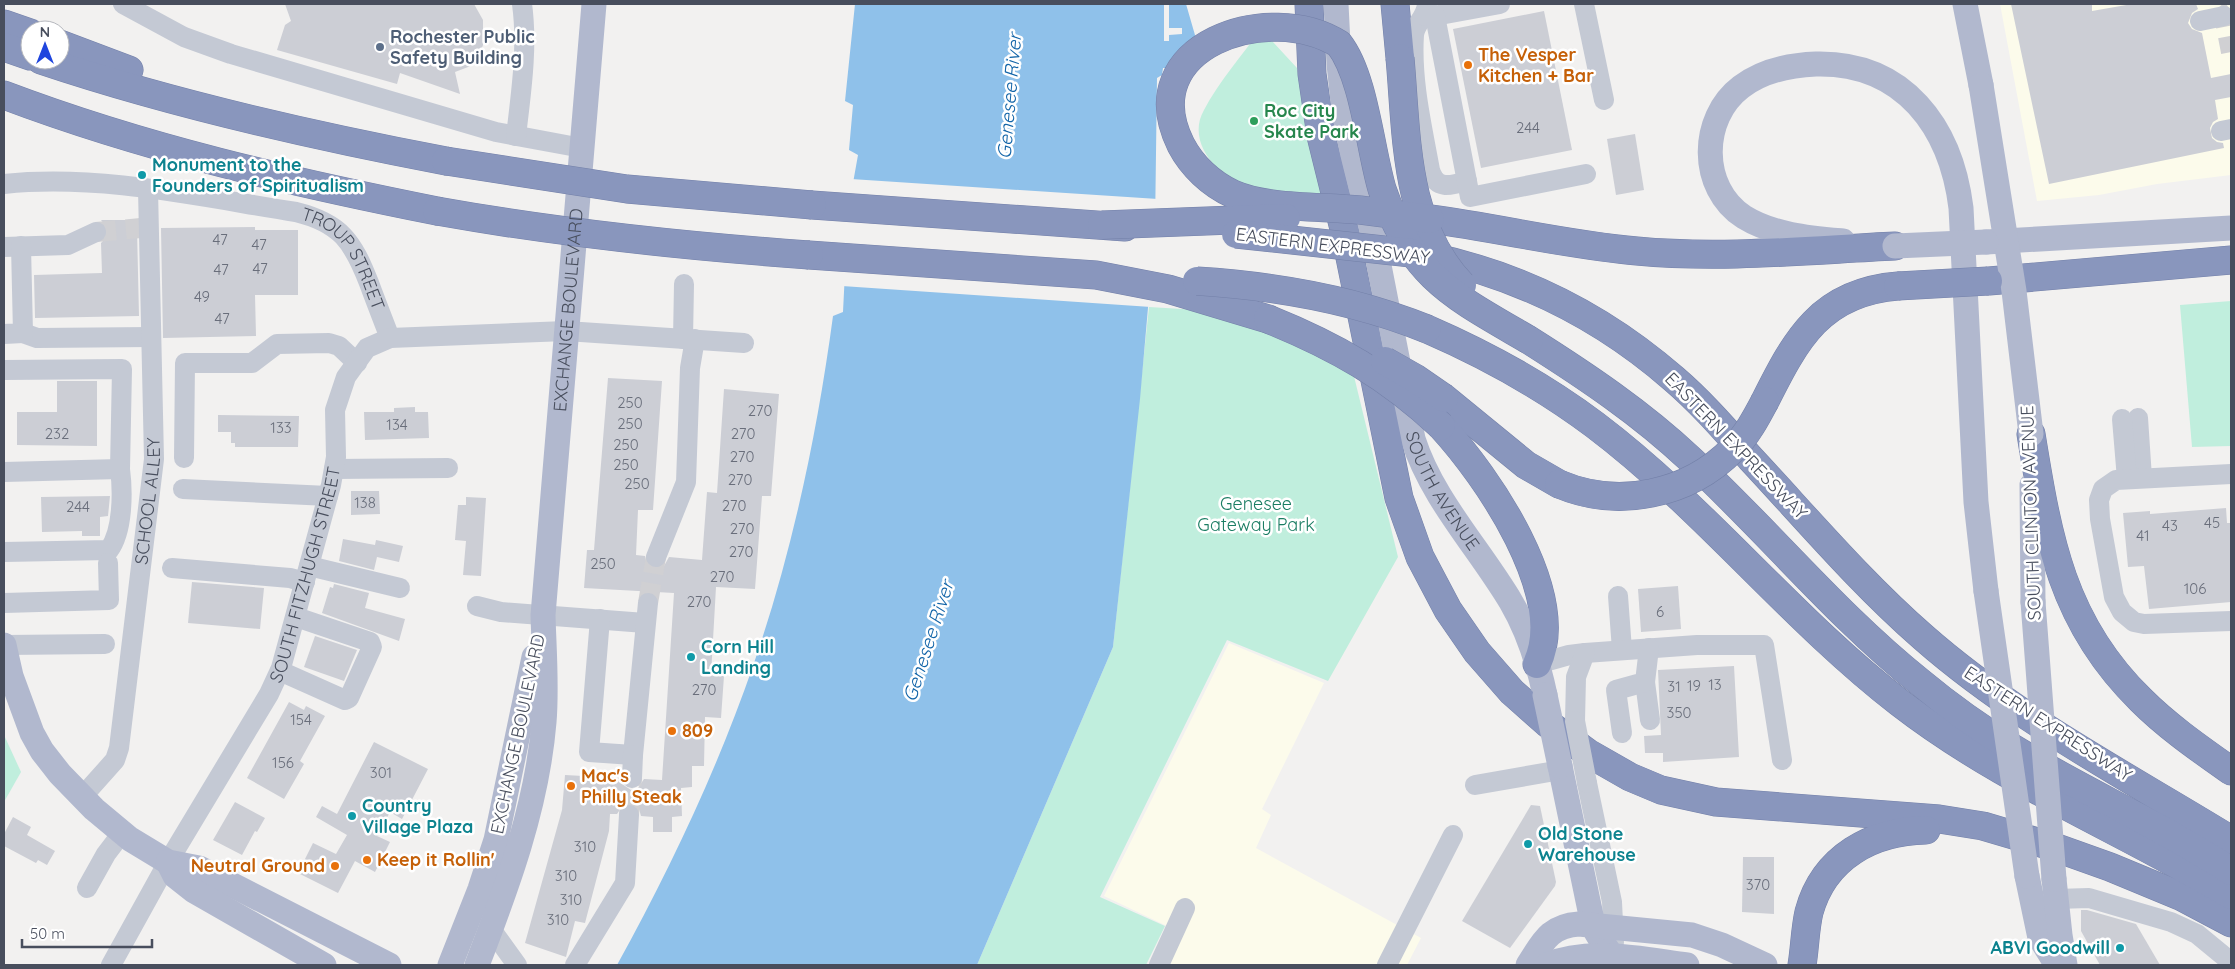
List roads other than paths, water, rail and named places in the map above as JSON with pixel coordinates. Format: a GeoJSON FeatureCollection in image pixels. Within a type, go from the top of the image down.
{"type":"FeatureCollection","features":[{"type":"Feature","properties":{"kind":"highway"},"geometry":{"type":"LineString","coordinates":[[1309,4],[1312,74],[1321,136],[1345,233],[1399,498],[1411,535],[1432,581],[1462,632],[1496,674],[1536,714],[1588,753],[1624,774],[1661,790],[1716,802],[1952,820],[1984,826],[2072,853],[2148,882],[2196,904],[2231,923]]}},
{"type":"Feature","properties":{"kind":"highway"},"geometry":{"type":"LineString","coordinates":[[1395,4],[1411,174],[1418,206],[1429,239],[1448,269],[1465,289],[1488,310],[1529,340]]}},
{"type":"Feature","properties":{"kind":"highway"},"geometry":{"type":"LineString","coordinates":[[1895,246],[1714,254],[1656,253],[1580,245],[1430,219],[1392,214],[1382,212],[1258,201],[1233,194],[1218,186],[1202,173],[1189,158],[1180,142],[1172,116],[1171,97],[1174,78],[1180,62],[1190,47],[1200,36],[1219,21],[1252,10],[1277,9],[1315,22],[1329,33],[1344,50],[1354,70],[1382,189],[1390,211],[1392,215],[1394,220],[1413,254],[1431,276],[1445,288],[1608,392],[1672,442],[1865,634],[1905,670],[1955,710],[2026,757],[2199,851],[2231,871]]}},
{"type":"Feature","properties":{"kind":"highway"},"geometry":{"type":"LineString","coordinates":[[4,24],[20,30]]}},
{"type":"Feature","properties":{"kind":"highway"},"geometry":{"type":"LineString","coordinates":[[4,47],[20,53]]}},
{"type":"Feature","properties":{"kind":"highway"},"geometry":{"type":"LineString","coordinates":[[70,48],[286,127]]}},
{"type":"Feature","properties":{"kind":"highway"},"geometry":{"type":"LineString","coordinates":[[70,69],[149,93],[286,127],[446,161],[596,185],[715,198],[1102,225],[1251,219],[1430,219]]}},
{"type":"Feature","properties":{"kind":"highway"},"geometry":{"type":"LineString","coordinates":[[4,95],[144,141],[266,174],[437,211],[526,226],[652,242],[1220,283],[1282,290],[1344,301],[1375,310],[1462,344],[1519,374],[1596,426],[1668,488],[1827,641],[1874,682],[1930,725],[2003,772],[2231,895]]}},
{"type":"Feature","properties":{"kind":"highway"},"geometry":{"type":"LineString","coordinates":[[4,100],[52,112]]}},
{"type":"Feature","properties":{"kind":"highway","name":"EASTERN EXPRESSWAY"},"geometry":{"type":"LineString","coordinates":[[1102,225],[1271,238],[1411,253],[1465,265],[1526,286],[1584,314],[1638,350],[1699,402],[1869,586],[1925,639],[2013,706],[2231,840]]}},
{"type":"Feature","properties":{"kind":"highway"},"geometry":{"type":"LineString","coordinates":[[1096,275],[1185,294],[1333,340],[1379,358],[1415,378],[1444,398],[1526,465],[1559,484],[1585,493],[1640,496],[1677,486],[1703,473],[1732,450],[1750,428],[1790,353],[1816,321],[1843,301],[1860,292],[1898,286],[1988,281],[2231,260]]}},
{"type":"Feature","properties":{"kind":"highway"},"geometry":{"type":"LineString","coordinates":[[2148,268],[2231,269]]}},
{"type":"Feature","properties":{"kind":"highway"},"geometry":{"type":"LineString","coordinates":[[1268,320],[1332,347],[1362,364],[1403,392],[1441,426],[1474,466],[1494,492],[1525,552],[1540,598],[1545,627],[1543,649],[1537,664]]}},
{"type":"Feature","properties":{"kind":"highway"},"geometry":{"type":"LineString","coordinates":[[2031,434],[2043,500],[2062,576],[2073,606],[2086,631],[2110,666],[2141,700],[2176,731],[2231,771]]}},
{"type":"Feature","properties":{"kind":"highway"},"geometry":{"type":"LineString","coordinates":[[1802,965],[1808,919],[1819,886],[1837,863],[1856,848],[1880,837],[1918,830],[1960,831],[2031,840]]}},
{"type":"Feature","properties":{"kind":"main road","name":"EXCHANGE BOULEVARD"},"geometry":{"type":"LineString","coordinates":[[477,965],[498,939],[539,758],[545,703],[543,615],[594,4]]}},
{"type":"Feature","properties":{"kind":"main road","name":"SOUTH AVENUE"},"geometry":{"type":"LineString","coordinates":[[1336,4],[1339,64],[1347,127],[1374,240],[1408,416],[1417,449],[1440,495],[1516,611],[1537,664],[1560,768],[1604,926],[1603,945],[1614,961]]}},
{"type":"Feature","properties":{"kind":"main road","name":"SOUTH CLINTON AVENUE"},"geometry":{"type":"LineString","coordinates":[[1965,4],[1981,85],[2011,268],[2031,434],[2034,602],[2055,889],[2065,965]]}},
{"type":"Feature","properties":{"kind":"main road"},"geometry":{"type":"LineString","coordinates":[[2057,965],[2040,938],[2027,876],[1986,591],[1976,502],[1961,208],[1954,167],[1938,131],[1920,107],[1897,87],[1871,73],[1842,65],[1802,65],[1771,71],[1747,83],[1726,101],[1718,115],[1712,132],[1711,164],[1723,196],[1739,213],[1763,226],[1786,233],[1860,244],[1895,246],[1986,242],[2231,228]]}},
{"type":"Feature","properties":{"kind":"main road"},"geometry":{"type":"LineString","coordinates":[[2054,238],[2231,219]]}},
{"type":"Feature","properties":{"kind":"main road","name":"EXCHANGE BOULEVARD"},"geometry":{"type":"LineString","coordinates":[[450,965],[480,889],[496,840],[543,615]]}},
{"type":"Feature","properties":{"kind":"main road"},"geometry":{"type":"LineString","coordinates":[[4,645],[11,676],[32,733],[42,750],[60,774],[82,797],[122,833],[168,862],[199,868],[389,965]]}},
{"type":"Feature","properties":{"kind":"main road"},"geometry":{"type":"LineString","coordinates":[[168,862],[175,876],[194,891],[324,965]]}},
{"type":"Feature","properties":{"kind":"main road"},"geometry":{"type":"LineString","coordinates":[[1528,965],[1544,940],[1552,932],[1572,924],[1701,938],[1722,944],[1765,965]]}},
{"type":"Feature","properties":{"kind":"main road"},"geometry":{"type":"LineString","coordinates":[[1546,965],[1578,956],[1614,961],[1687,965]]}},
{"type":"Feature","properties":{"kind":"street"},"geometry":{"type":"LineString","coordinates":[[123,4],[184,37],[231,54],[496,132],[582,148]]}},
{"type":"Feature","properties":{"kind":"street"},"geometry":{"type":"LineString","coordinates":[[516,136],[524,48],[522,4]]}},
{"type":"Feature","properties":{"kind":"street"},"geometry":{"type":"LineString","coordinates":[[1467,181],[1446,185],[1438,183],[1433,178],[1430,170],[1415,83],[1415,31],[1429,12],[1500,4]]}},
{"type":"Feature","properties":{"kind":"street"},"geometry":{"type":"LineString","coordinates":[[1584,4],[1604,100]]}},
{"type":"Feature","properties":{"kind":"street"},"geometry":{"type":"LineString","coordinates":[[1429,12],[1470,197],[1586,174]]}},
{"type":"Feature","properties":{"kind":"street"},"geometry":{"type":"LineString","coordinates":[[2200,21],[2224,16]]}},
{"type":"Feature","properties":{"kind":"street","name":"TROUP STREET"},"geometry":{"type":"LineString","coordinates":[[4,184],[54,181],[92,182],[296,212],[330,224],[341,232],[355,250],[390,338]]}},
{"type":"Feature","properties":{"kind":"street","name":"SCHOOL ALLEY"},"geometry":{"type":"LineString","coordinates":[[82,797],[115,760],[119,748],[154,459],[152,337],[145,228],[148,190]]}},
{"type":"Feature","properties":{"kind":"street"},"geometry":{"type":"LineString","coordinates":[[96,232],[78,242],[68,244],[12,246],[14,334],[37,338],[152,337]]}},
{"type":"Feature","properties":{"kind":"street"},"geometry":{"type":"LineString","coordinates":[[656,557],[665,530],[675,513],[686,482],[690,368],[684,284]]}},
{"type":"Feature","properties":{"kind":"street","name":"SOUTH FITZHUGH STREET"},"geometry":{"type":"LineString","coordinates":[[111,965],[168,862],[269,694],[280,671],[296,617],[334,469],[336,457],[336,410],[346,377],[367,348],[390,338],[566,331],[744,343]]}},
{"type":"Feature","properties":{"kind":"street"},"geometry":{"type":"LineString","coordinates":[[184,458],[185,363],[252,363],[277,344],[329,343],[339,346],[357,363]]}},
{"type":"Feature","properties":{"kind":"street"},"geometry":{"type":"LineString","coordinates":[[4,370],[122,369],[121,479],[115,541],[109,550],[4,552]]}},
{"type":"Feature","properties":{"kind":"street"},"geometry":{"type":"LineString","coordinates":[[2130,418],[2134,478]]}},
{"type":"Feature","properties":{"kind":"street"},"geometry":{"type":"LineString","coordinates":[[334,469],[448,468]]}},
{"type":"Feature","properties":{"kind":"street"},"geometry":{"type":"LineString","coordinates":[[4,472],[121,479],[150,490]]}},
{"type":"Feature","properties":{"kind":"street"},"geometry":{"type":"LineString","coordinates":[[2231,474],[2134,478],[2112,482],[2103,489],[2099,500],[2100,519],[2114,597],[2122,612],[2134,622],[2144,624],[2231,621]]}},
{"type":"Feature","properties":{"kind":"street"},"geometry":{"type":"LineString","coordinates":[[183,488],[328,496]]}},
{"type":"Feature","properties":{"kind":"street"},"geometry":{"type":"LineString","coordinates":[[4,603],[109,600],[108,563]]}},
{"type":"Feature","properties":{"kind":"street"},"geometry":{"type":"LineString","coordinates":[[172,568],[290,578],[307,574],[400,588]]}},
{"type":"Feature","properties":{"kind":"street"},"geometry":{"type":"LineString","coordinates":[[1618,596],[1622,650]]}},
{"type":"Feature","properties":{"kind":"street"},"geometry":{"type":"LineString","coordinates":[[632,778],[648,603]]}},
{"type":"Feature","properties":{"kind":"street"},"geometry":{"type":"LineString","coordinates":[[477,606],[501,612],[645,623]]}},
{"type":"Feature","properties":{"kind":"street"},"geometry":{"type":"LineString","coordinates":[[280,671],[345,700],[349,698],[372,647],[370,642],[296,617]]}},
{"type":"Feature","properties":{"kind":"street"},"geometry":{"type":"LineString","coordinates":[[600,619],[589,752],[633,755]]}},
{"type":"Feature","properties":{"kind":"street"},"geometry":{"type":"LineString","coordinates":[[4,645],[106,644]]}},
{"type":"Feature","properties":{"kind":"street"},"geometry":{"type":"LineString","coordinates":[[1537,664],[1585,653],[1697,645],[1764,645],[1782,760]]}},
{"type":"Feature","properties":{"kind":"street"},"geometry":{"type":"LineString","coordinates":[[1649,648],[1645,682],[1650,720]]}},
{"type":"Feature","properties":{"kind":"street","name":"SOUTH AVENUE"},"geometry":{"type":"LineString","coordinates":[[1585,653],[1576,677],[1575,721],[1612,902],[1604,926]]}},
{"type":"Feature","properties":{"kind":"street"},"geometry":{"type":"LineString","coordinates":[[1622,733],[1616,690],[1645,682]]}},
{"type":"Feature","properties":{"kind":"street"},"geometry":{"type":"LineString","coordinates":[[1475,785],[1560,768]]}},
{"type":"Feature","properties":{"kind":"street"},"geometry":{"type":"LineString","coordinates":[[575,965],[625,883],[630,815]]}},
{"type":"Feature","properties":{"kind":"street"},"geometry":{"type":"LineString","coordinates":[[88,888],[106,854],[122,833]]}},
{"type":"Feature","properties":{"kind":"street"},"geometry":{"type":"LineString","coordinates":[[1387,965],[1453,835]]}},
{"type":"Feature","properties":{"kind":"street"},"geometry":{"type":"LineString","coordinates":[[2055,889],[2172,922],[2197,934],[2231,962]]}},
{"type":"Feature","properties":{"kind":"street"},"geometry":{"type":"LineString","coordinates":[[1159,965],[1185,908]]}},
{"type":"Feature","properties":{"kind":"street"},"geometry":{"type":"LineString","coordinates":[[498,939],[517,965]]}},
{"type":"Feature","properties":{"kind":"water","name":"Genesee River"},"geometry":{"type":"Polygon","coordinates":[[[855,4],[1164,4],[1164,41],[1169,41],[1169,35],[1182,34],[1182,28],[1169,28],[1169,4],[1186,4],[1197,42],[1184,68],[1163,68],[1162,75],[1157,78],[1155,228],[1140,399],[1113,647],[977,965],[617,965],[674,856],[708,781],[739,705],[780,580],[802,493],[827,361],[833,316],[843,312],[848,211],[858,155],[849,150],[853,105],[845,101],[855,4]]]}},
{"type":"Feature","properties":{"kind":"tunnel"},"geometry":{"type":"LineString","coordinates":[[2231,10],[2224,16],[2231,52]]}},
{"type":"Feature","properties":{"kind":"tunnel"},"geometry":{"type":"LineString","coordinates":[[96,232],[141,228]]}},
{"type":"Feature","properties":{"kind":"tunnel"},"geometry":{"type":"LineString","coordinates":[[648,603],[656,557]]}},
{"type":"Feature","properties":{"kind":"tunnel"},"geometry":{"type":"LineString","coordinates":[[629,815],[632,778]]}},
{"type":"Feature","properties":{"kind":"place","name":"Rochester Public Safety Building"},"geometry":{"type":"Point","coordinates":[380,47]}},
{"type":"Feature","properties":{"kind":"place","name":"The Vesper Kitchen + Bar"},"geometry":{"type":"Point","coordinates":[1468,65]}},
{"type":"Feature","properties":{"kind":"place","name":"Roc City Skate Park"},"geometry":{"type":"Point","coordinates":[1254,121]}},
{"type":"Feature","properties":{"kind":"place","name":"Monument to the Founders of Spiritualism"},"geometry":{"type":"Point","coordinates":[142,175]}},
{"type":"Feature","properties":{"kind":"place","name":"Corn Hill Landing"},"geometry":{"type":"Point","coordinates":[691,657]}},
{"type":"Feature","properties":{"kind":"place","name":"809"},"geometry":{"type":"Point","coordinates":[672,731]}},
{"type":"Feature","properties":{"kind":"place","name":"Mac's Philly Steak"},"geometry":{"type":"Point","coordinates":[571,786]}},
{"type":"Feature","properties":{"kind":"place","name":"Country Village Plaza"},"geometry":{"type":"Point","coordinates":[352,816]}},
{"type":"Feature","properties":{"kind":"place","name":"Old Stone Warehouse"},"geometry":{"type":"Point","coordinates":[1528,844]}},
{"type":"Feature","properties":{"kind":"place","name":"Keep it Rollin'"},"geometry":{"type":"Point","coordinates":[367,860]}},
{"type":"Feature","properties":{"kind":"place","name":"Neutral Ground"},"geometry":{"type":"Point","coordinates":[335,866]}},
{"type":"Feature","properties":{"kind":"place","name":"ABVI Goodwill"},"geometry":{"type":"Point","coordinates":[2120,948]}},
{"type":"Feature","properties":{"kind":"park label","name":"Genesee Gateway Park"},"geometry":{"type":"Point","coordinates":[1256,514]}}]}
